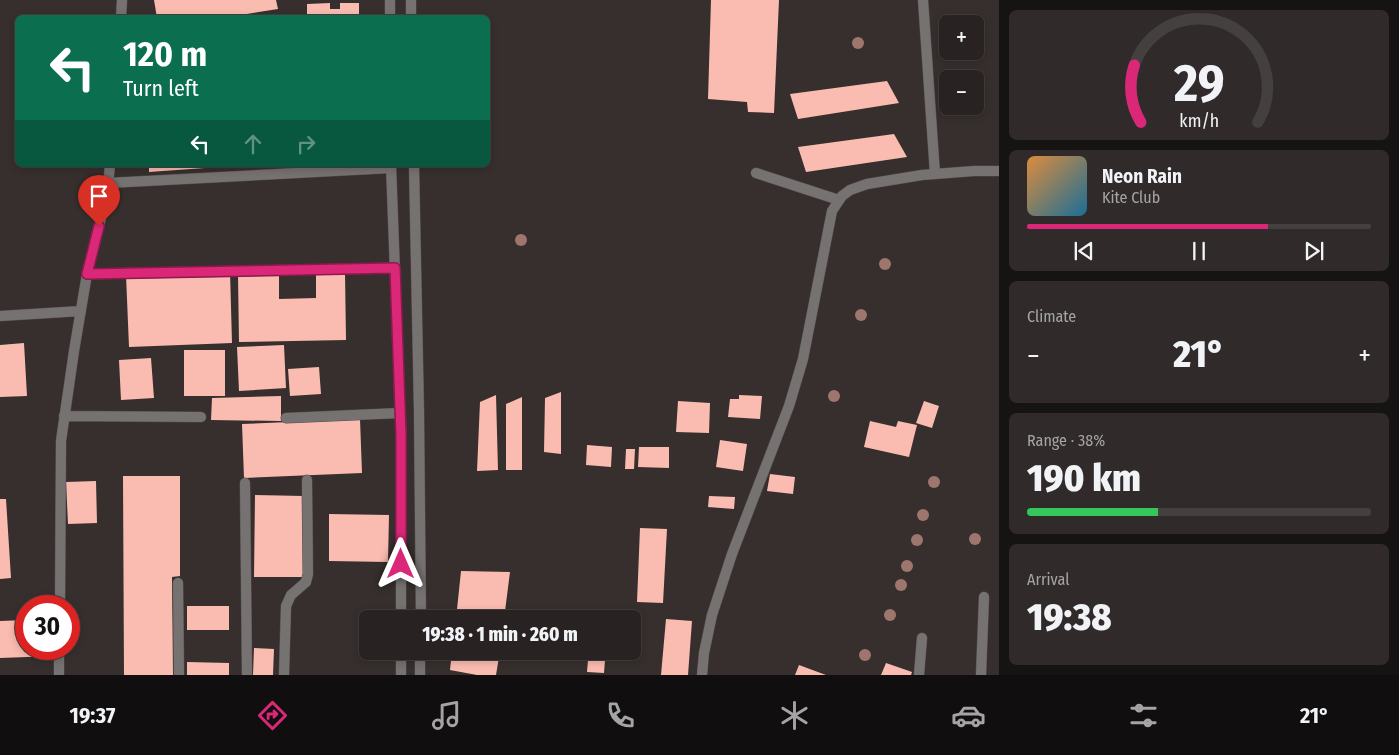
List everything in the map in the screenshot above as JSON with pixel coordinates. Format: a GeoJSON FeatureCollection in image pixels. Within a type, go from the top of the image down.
{"type":"FeatureCollection","features":[{"type":"Feature","properties":{"kind":"street"},"geometry":{"type":"LineString","coordinates":[[121,15],[122,0]]}},
{"type":"Feature","properties":{"kind":"street"},"geometry":{"type":"LineString","coordinates":[[390,0],[390,15]]}},
{"type":"Feature","properties":{"kind":"street"},"geometry":{"type":"LineString","coordinates":[[411,0],[411,15]]}},
{"type":"Feature","properties":{"kind":"street"},"geometry":{"type":"LineString","coordinates":[[923,0],[935,174]]}},
{"type":"Feature","properties":{"kind":"street"},"geometry":{"type":"LineString","coordinates":[[60,595],[61,441],[87,274],[107,194],[110,167]]}},
{"type":"Feature","properties":{"kind":"street"},"geometry":{"type":"LineString","coordinates":[[108,183],[374,167]]}},
{"type":"Feature","properties":{"kind":"street"},"geometry":{"type":"LineString","coordinates":[[391,167],[400,413],[401,610]]}},
{"type":"Feature","properties":{"kind":"street"},"geometry":{"type":"LineString","coordinates":[[414,167],[421,610]]}},
{"type":"Feature","properties":{"kind":"street"},"geometry":{"type":"LineString","coordinates":[[702,675],[712,615],[732,554],[789,406],[802,359],[832,211],[842,196],[850,190],[867,184],[935,174],[999,171]]}},
{"type":"Feature","properties":{"kind":"street"},"geometry":{"type":"LineString","coordinates":[[756,173],[839,200]]}},
{"type":"Feature","properties":{"kind":"street"},"geometry":{"type":"LineString","coordinates":[[87,274],[395,268]]}},
{"type":"Feature","properties":{"kind":"street"},"geometry":{"type":"LineString","coordinates":[[0,316],[81,311]]}},
{"type":"Feature","properties":{"kind":"street"},"geometry":{"type":"LineString","coordinates":[[286,418],[400,413]]}},
{"type":"Feature","properties":{"kind":"street"},"geometry":{"type":"LineString","coordinates":[[64,416],[201,417]]}},
{"type":"Feature","properties":{"kind":"street"},"geometry":{"type":"LineString","coordinates":[[284,675],[286,606],[291,595],[306,582],[308,574],[307,480]]}},
{"type":"Feature","properties":{"kind":"street"},"geometry":{"type":"LineString","coordinates":[[245,483],[247,675]]}},
{"type":"Feature","properties":{"kind":"street"},"geometry":{"type":"LineString","coordinates":[[178,583],[179,675]]}},
{"type":"Feature","properties":{"kind":"street"},"geometry":{"type":"LineString","coordinates":[[981,675],[984,597]]}},
{"type":"Feature","properties":{"kind":"street"},"geometry":{"type":"LineString","coordinates":[[919,675],[922,638]]}},
{"type":"Feature","properties":{"kind":"street"},"geometry":{"type":"LineString","coordinates":[[59,660],[59,675]]}},
{"type":"Feature","properties":{"kind":"street"},"geometry":{"type":"LineString","coordinates":[[401,660],[402,675]]}},
{"type":"Feature","properties":{"kind":"street"},"geometry":{"type":"LineString","coordinates":[[420,660],[420,675]]}},
{"type":"Feature","properties":{"kind":"building"},"geometry":{"type":"Polygon","coordinates":[[[154,0],[276,0],[278,9],[241,15],[156,15],[154,0]]]}},
{"type":"Feature","properties":{"kind":"building"},"geometry":{"type":"Polygon","coordinates":[[[711,0],[779,0],[774,113],[748,112],[747,102],[708,99],[711,0]]]}},
{"type":"Feature","properties":{"kind":"building"},"geometry":{"type":"Polygon","coordinates":[[[330,3],[330,9],[340,9],[340,3],[359,3],[359,15],[307,15],[307,4],[330,3]]]}},
{"type":"Feature","properties":{"kind":"building"},"geometry":{"type":"Polygon","coordinates":[[[887,81],[899,103],[798,119],[790,94],[887,81]]]}},
{"type":"Feature","properties":{"kind":"building"},"geometry":{"type":"Polygon","coordinates":[[[894,134],[907,157],[806,172],[798,147],[894,134]]]}},
{"type":"Feature","properties":{"kind":"building"},"geometry":{"type":"Polygon","coordinates":[[[149,167],[219,167],[149,172],[149,167]]]}},
{"type":"Feature","properties":{"kind":"building"},"geometry":{"type":"Polygon","coordinates":[[[230,271],[232,343],[129,347],[126,275],[230,271]]]}},
{"type":"Feature","properties":{"kind":"building"},"geometry":{"type":"Polygon","coordinates":[[[345,273],[346,340],[239,342],[238,275],[279,274],[279,299],[316,298],[316,274],[345,273]]]}},
{"type":"Feature","properties":{"kind":"building"},"geometry":{"type":"Polygon","coordinates":[[[24,343],[27,396],[0,397],[0,345],[24,343]]]}},
{"type":"Feature","properties":{"kind":"building"},"geometry":{"type":"Polygon","coordinates":[[[284,345],[286,388],[239,391],[237,347],[284,345]]]}},
{"type":"Feature","properties":{"kind":"building"},"geometry":{"type":"Polygon","coordinates":[[[184,350],[225,350],[225,396],[184,396],[184,350]]]}},
{"type":"Feature","properties":{"kind":"building"},"geometry":{"type":"Polygon","coordinates":[[[151,358],[154,398],[121,400],[119,360],[151,358]]]}},
{"type":"Feature","properties":{"kind":"building"},"geometry":{"type":"Polygon","coordinates":[[[319,367],[321,394],[290,396],[288,369],[319,367]]]}},
{"type":"Feature","properties":{"kind":"building"},"geometry":{"type":"Polygon","coordinates":[[[561,392],[561,454],[544,452],[545,398],[561,392]]]}},
{"type":"Feature","properties":{"kind":"building"},"geometry":{"type":"Polygon","coordinates":[[[496,395],[498,470],[477,471],[480,402],[496,395]]]}},
{"type":"Feature","properties":{"kind":"building"},"geometry":{"type":"Polygon","coordinates":[[[739,395],[762,396],[760,419],[728,417],[730,399],[739,399],[739,395]]]}},
{"type":"Feature","properties":{"kind":"building"},"geometry":{"type":"Polygon","coordinates":[[[281,396],[281,421],[211,420],[212,398],[281,396]]]}},
{"type":"Feature","properties":{"kind":"building"},"geometry":{"type":"Polygon","coordinates":[[[522,397],[522,470],[506,470],[506,404],[522,397]]]}},
{"type":"Feature","properties":{"kind":"building"},"geometry":{"type":"Polygon","coordinates":[[[678,401],[710,403],[709,433],[676,432],[678,401]]]}},
{"type":"Feature","properties":{"kind":"building"},"geometry":{"type":"Polygon","coordinates":[[[924,401],[939,406],[932,428],[916,423],[924,401]]]}},
{"type":"Feature","properties":{"kind":"building"},"geometry":{"type":"Polygon","coordinates":[[[360,419],[362,473],[244,478],[242,424],[360,419]]]}},
{"type":"Feature","properties":{"kind":"building"},"geometry":{"type":"Polygon","coordinates":[[[870,421],[896,427],[898,421],[917,425],[909,457],[864,447],[870,421]]]}},
{"type":"Feature","properties":{"kind":"building"},"geometry":{"type":"Polygon","coordinates":[[[720,440],[747,444],[743,471],[716,467],[720,440]]]}},
{"type":"Feature","properties":{"kind":"building"},"geometry":{"type":"Polygon","coordinates":[[[587,445],[612,447],[611,467],[586,465],[587,445]]]}},
{"type":"Feature","properties":{"kind":"building"},"geometry":{"type":"Polygon","coordinates":[[[639,447],[669,447],[669,468],[638,467],[639,447]]]}},
{"type":"Feature","properties":{"kind":"building"},"geometry":{"type":"Polygon","coordinates":[[[626,449],[635,449],[634,469],[625,469],[626,449]]]}},
{"type":"Feature","properties":{"kind":"building"},"geometry":{"type":"Polygon","coordinates":[[[770,474],[795,477],[793,494],[767,491],[770,474]]]}},
{"type":"Feature","properties":{"kind":"building"},"geometry":{"type":"Polygon","coordinates":[[[123,476],[180,476],[180,576],[172,577],[173,675],[124,675],[123,476]]]}},
{"type":"Feature","properties":{"kind":"building"},"geometry":{"type":"Polygon","coordinates":[[[96,481],[97,523],[68,524],[66,482],[96,481]]]}},
{"type":"Feature","properties":{"kind":"building"},"geometry":{"type":"Polygon","coordinates":[[[255,495],[304,496],[303,577],[254,577],[255,495]]]}},
{"type":"Feature","properties":{"kind":"building"},"geometry":{"type":"Polygon","coordinates":[[[709,496],[735,497],[734,509],[708,507],[709,496]]]}},
{"type":"Feature","properties":{"kind":"building"},"geometry":{"type":"Polygon","coordinates":[[[0,499],[6,499],[11,578],[0,579],[0,499]]]}},
{"type":"Feature","properties":{"kind":"building"},"geometry":{"type":"Polygon","coordinates":[[[329,514],[389,515],[388,562],[329,561],[329,514]]]}},
{"type":"Feature","properties":{"kind":"building"},"geometry":{"type":"Polygon","coordinates":[[[640,528],[667,529],[663,603],[637,602],[640,528]]]}},
{"type":"Feature","properties":{"kind":"building"},"geometry":{"type":"Polygon","coordinates":[[[461,571],[510,572],[505,610],[457,610],[461,571]]]}},
{"type":"Feature","properties":{"kind":"building"},"geometry":{"type":"Polygon","coordinates":[[[187,606],[229,606],[229,630],[187,630],[187,606]]]}},
{"type":"Feature","properties":{"kind":"building"},"geometry":{"type":"Polygon","coordinates":[[[666,619],[692,621],[688,675],[661,675],[666,619]]]}},
{"type":"Feature","properties":{"kind":"building"},"geometry":{"type":"Polygon","coordinates":[[[15,620],[15,657],[0,658],[0,621],[15,620]]]}},
{"type":"Feature","properties":{"kind":"building"},"geometry":{"type":"Polygon","coordinates":[[[254,648],[274,649],[273,675],[253,675],[254,648]]]}},
{"type":"Feature","properties":{"kind":"building"},"geometry":{"type":"Polygon","coordinates":[[[451,660],[498,660],[496,675],[477,675],[450,670],[451,660]]]}},
{"type":"Feature","properties":{"kind":"building"},"geometry":{"type":"Polygon","coordinates":[[[588,660],[605,660],[604,673],[587,672],[588,660]]]}},
{"type":"Feature","properties":{"kind":"building"},"geometry":{"type":"Polygon","coordinates":[[[187,662],[229,663],[229,675],[187,675],[187,662]]]}},
{"type":"Feature","properties":{"kind":"building"},"geometry":{"type":"Polygon","coordinates":[[[886,663],[912,672],[911,675],[881,675],[886,663]]]}},
{"type":"Feature","properties":{"kind":"building"},"geometry":{"type":"Polygon","coordinates":[[[799,665],[826,675],[795,675],[799,665]]]}},
{"type":"Feature","properties":{"kind":"route"},"geometry":{"type":"LineString","coordinates":[[99,226],[87,274],[395,268],[401,435],[401,564]]}}]}
